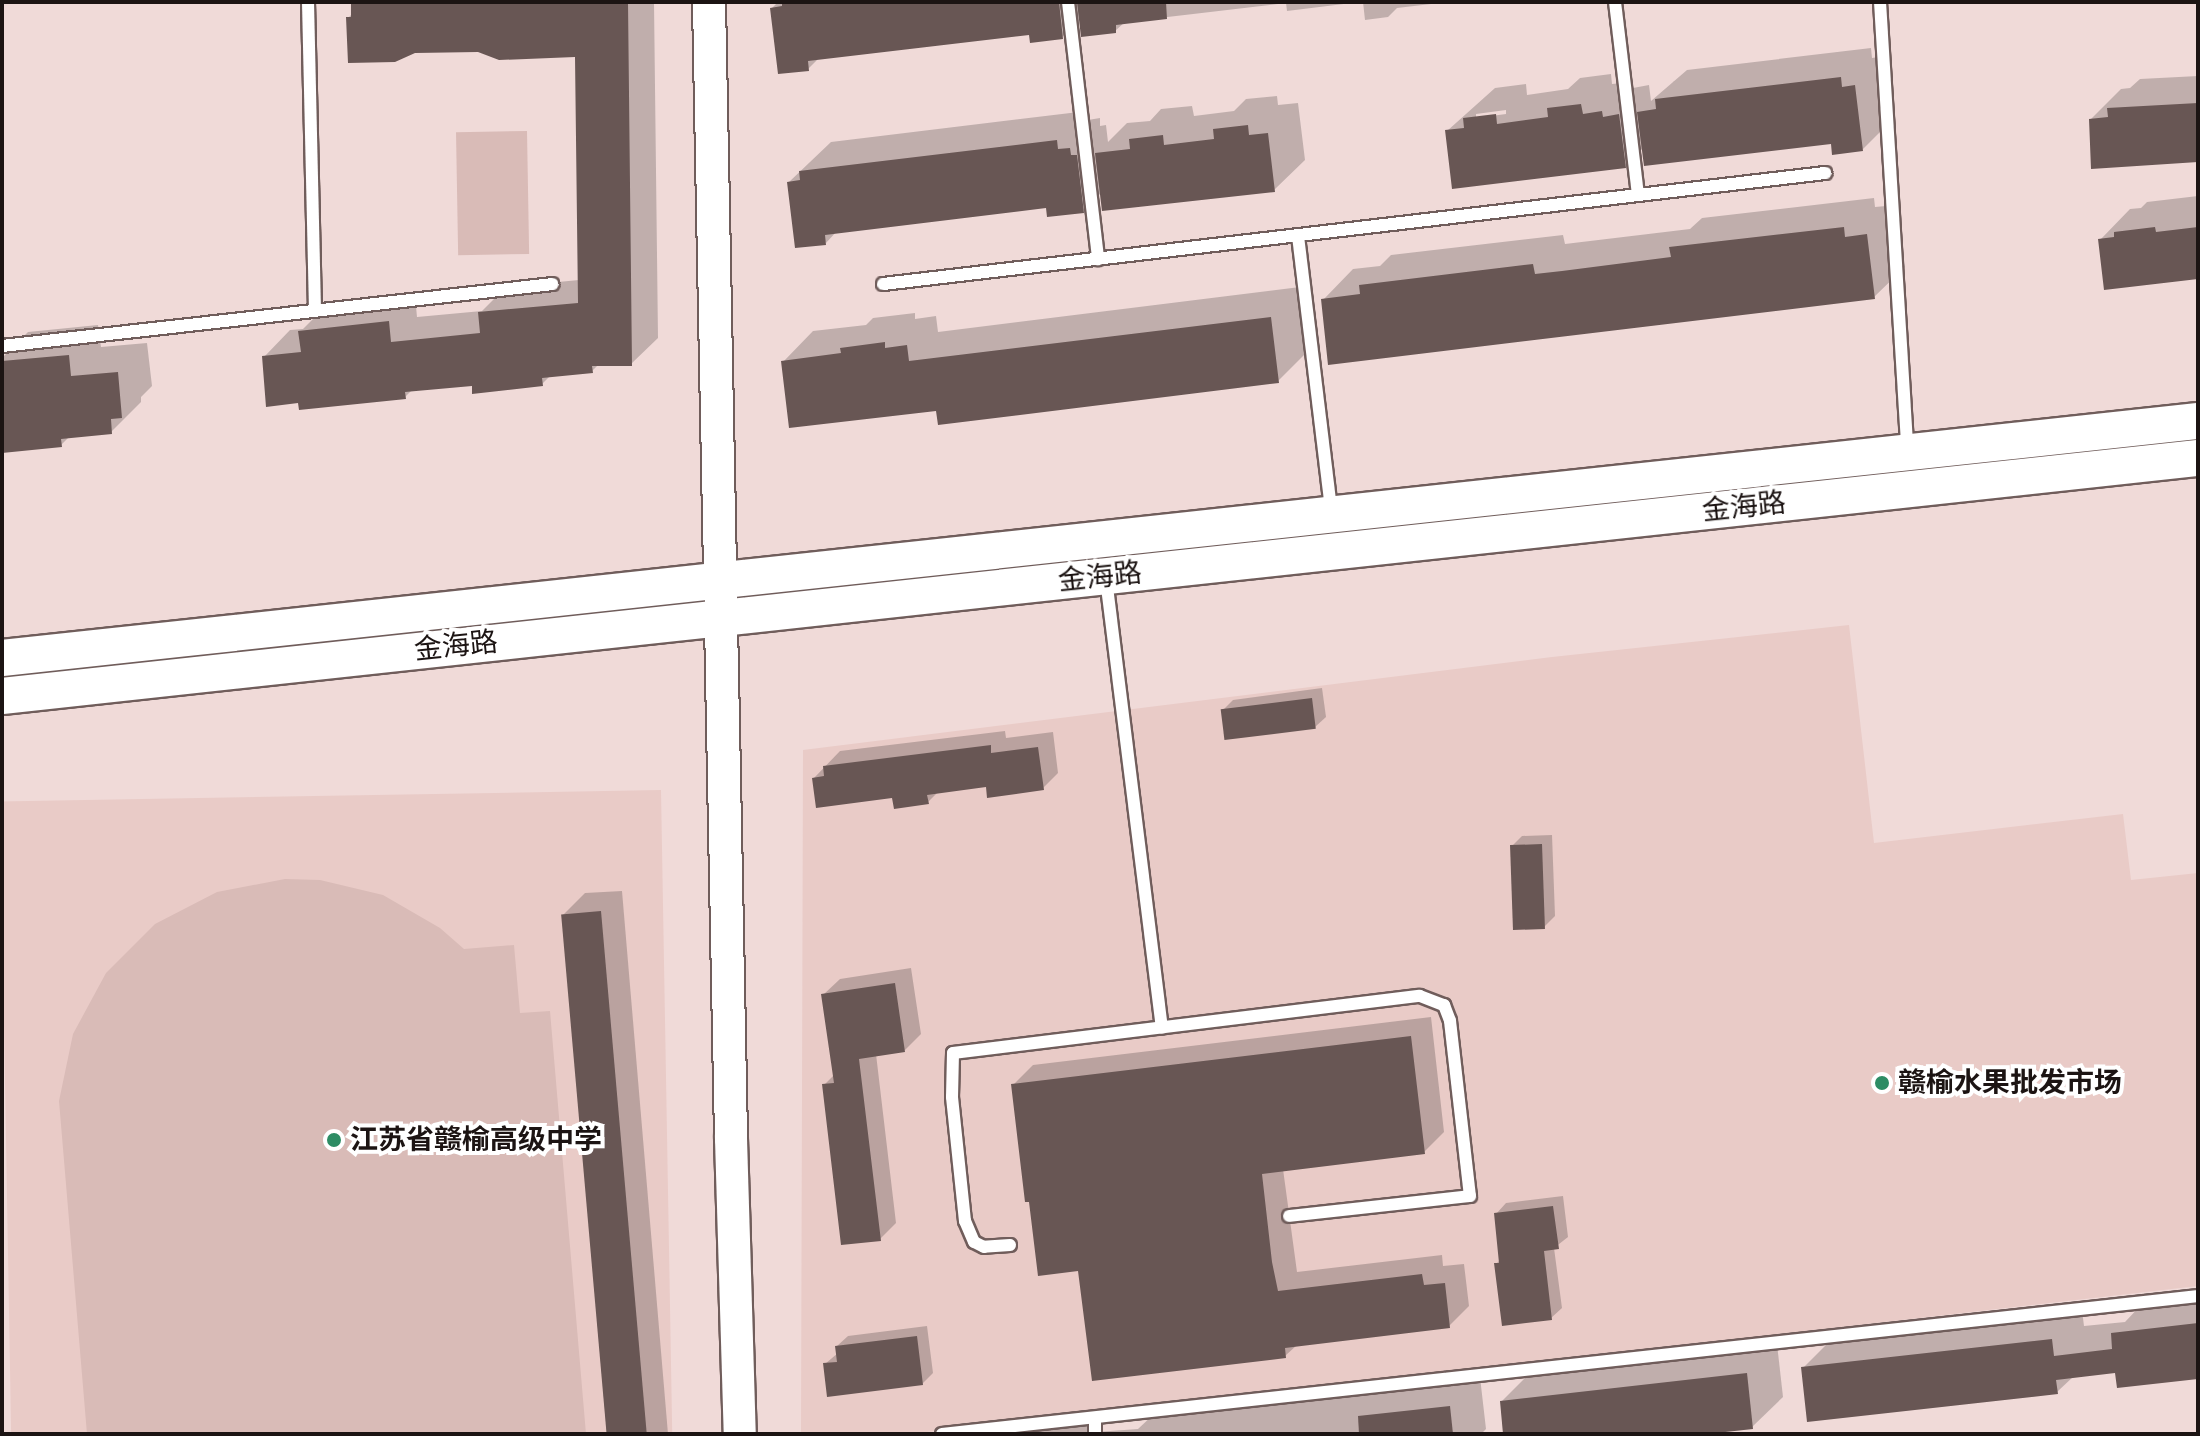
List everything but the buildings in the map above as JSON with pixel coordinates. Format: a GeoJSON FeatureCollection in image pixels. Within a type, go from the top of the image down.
{"type":"FeatureCollection","features":[{"type":"Feature","properties":{"kind":"main road","name":"金海路"},"geometry":{"type":"LineString","coordinates":[[2,658],[2198,421]]}},
{"type":"Feature","properties":{"kind":"main road","name":"金海路"},"geometry":{"type":"LineString","coordinates":[[2,696],[2198,458]]}},
{"type":"Feature","properties":{"kind":"street"},"geometry":{"type":"LineString","coordinates":[[709,2],[740,1434]]}},
{"type":"Feature","properties":{"kind":"lane"},"geometry":{"type":"LineString","coordinates":[[308,2],[315,311]]}},
{"type":"Feature","properties":{"kind":"lane"},"geometry":{"type":"LineString","coordinates":[[1068,2],[1098,259]]}},
{"type":"Feature","properties":{"kind":"lane"},"geometry":{"type":"LineString","coordinates":[[1615,2],[1638,195]]}},
{"type":"Feature","properties":{"kind":"lane"},"geometry":{"type":"LineString","coordinates":[[1880,2],[1907,452]]}},
{"type":"Feature","properties":{"kind":"lane"},"geometry":{"type":"LineString","coordinates":[[883,284],[1825,173]]}},
{"type":"Feature","properties":{"kind":"lane"},"geometry":{"type":"LineString","coordinates":[[1298,236],[1331,514]]}},
{"type":"Feature","properties":{"kind":"lane"},"geometry":{"type":"LineString","coordinates":[[2,346],[553,284]]}},
{"type":"Feature","properties":{"kind":"lane"},"geometry":{"type":"LineString","coordinates":[[1106,576],[1162,1028]]}},
{"type":"Feature","properties":{"kind":"lane"},"geometry":{"type":"LineString","coordinates":[[1010,1245],[984,1247],[974,1242],[965,1221],[952,1097],[953,1053],[1420,996],[1444,1005],[1450,1021],[1470,1196],[1289,1216]]}},
{"type":"Feature","properties":{"kind":"lane"},"geometry":{"type":"LineString","coordinates":[[942,1434],[2198,1296]]}},
{"type":"Feature","properties":{"kind":"lane"},"geometry":{"type":"LineString","coordinates":[[1095,1418],[1095,1434]]}},
{"type":"Feature","properties":{"kind":"shaded area"},"geometry":{"type":"Polygon","coordinates":[[[527,131],[529,254],[458,255],[456,132],[527,131]]]}},
{"type":"Feature","properties":{"kind":"shaded area"},"geometry":{"type":"Polygon","coordinates":[[[1849,625],[1874,843],[2123,814],[2131,880],[2198,873],[2198,1286],[910,1434],[801,1434],[803,750],[1552,657],[1849,625]]]}},
{"type":"Feature","properties":{"kind":"shaded area","name":"江苏省赣榆高级中学"},"geometry":{"type":"Polygon","coordinates":[[[661,790],[672,1434],[11,1434],[2,802],[661,790]]]}},
{"type":"Feature","properties":{"kind":"shaded area","name":"江苏省赣榆高级中学"},"geometry":{"type":"Polygon","coordinates":[[[285,879],[320,880],[383,895],[440,928],[464,949],[514,945],[520,1013],[550,1011],[586,1434],[87,1434],[59,1101],[73,1034],[106,973],[155,924],[217,892],[285,879]]]}},
{"type":"Feature","properties":{"kind":"place","name":"赣榆水果批发市场"},"geometry":{"type":"Point","coordinates":[1882,1083]}},
{"type":"Feature","properties":{"kind":"place","name":"江苏省赣榆高级中学"},"geometry":{"type":"Point","coordinates":[334,1140]}}]}
